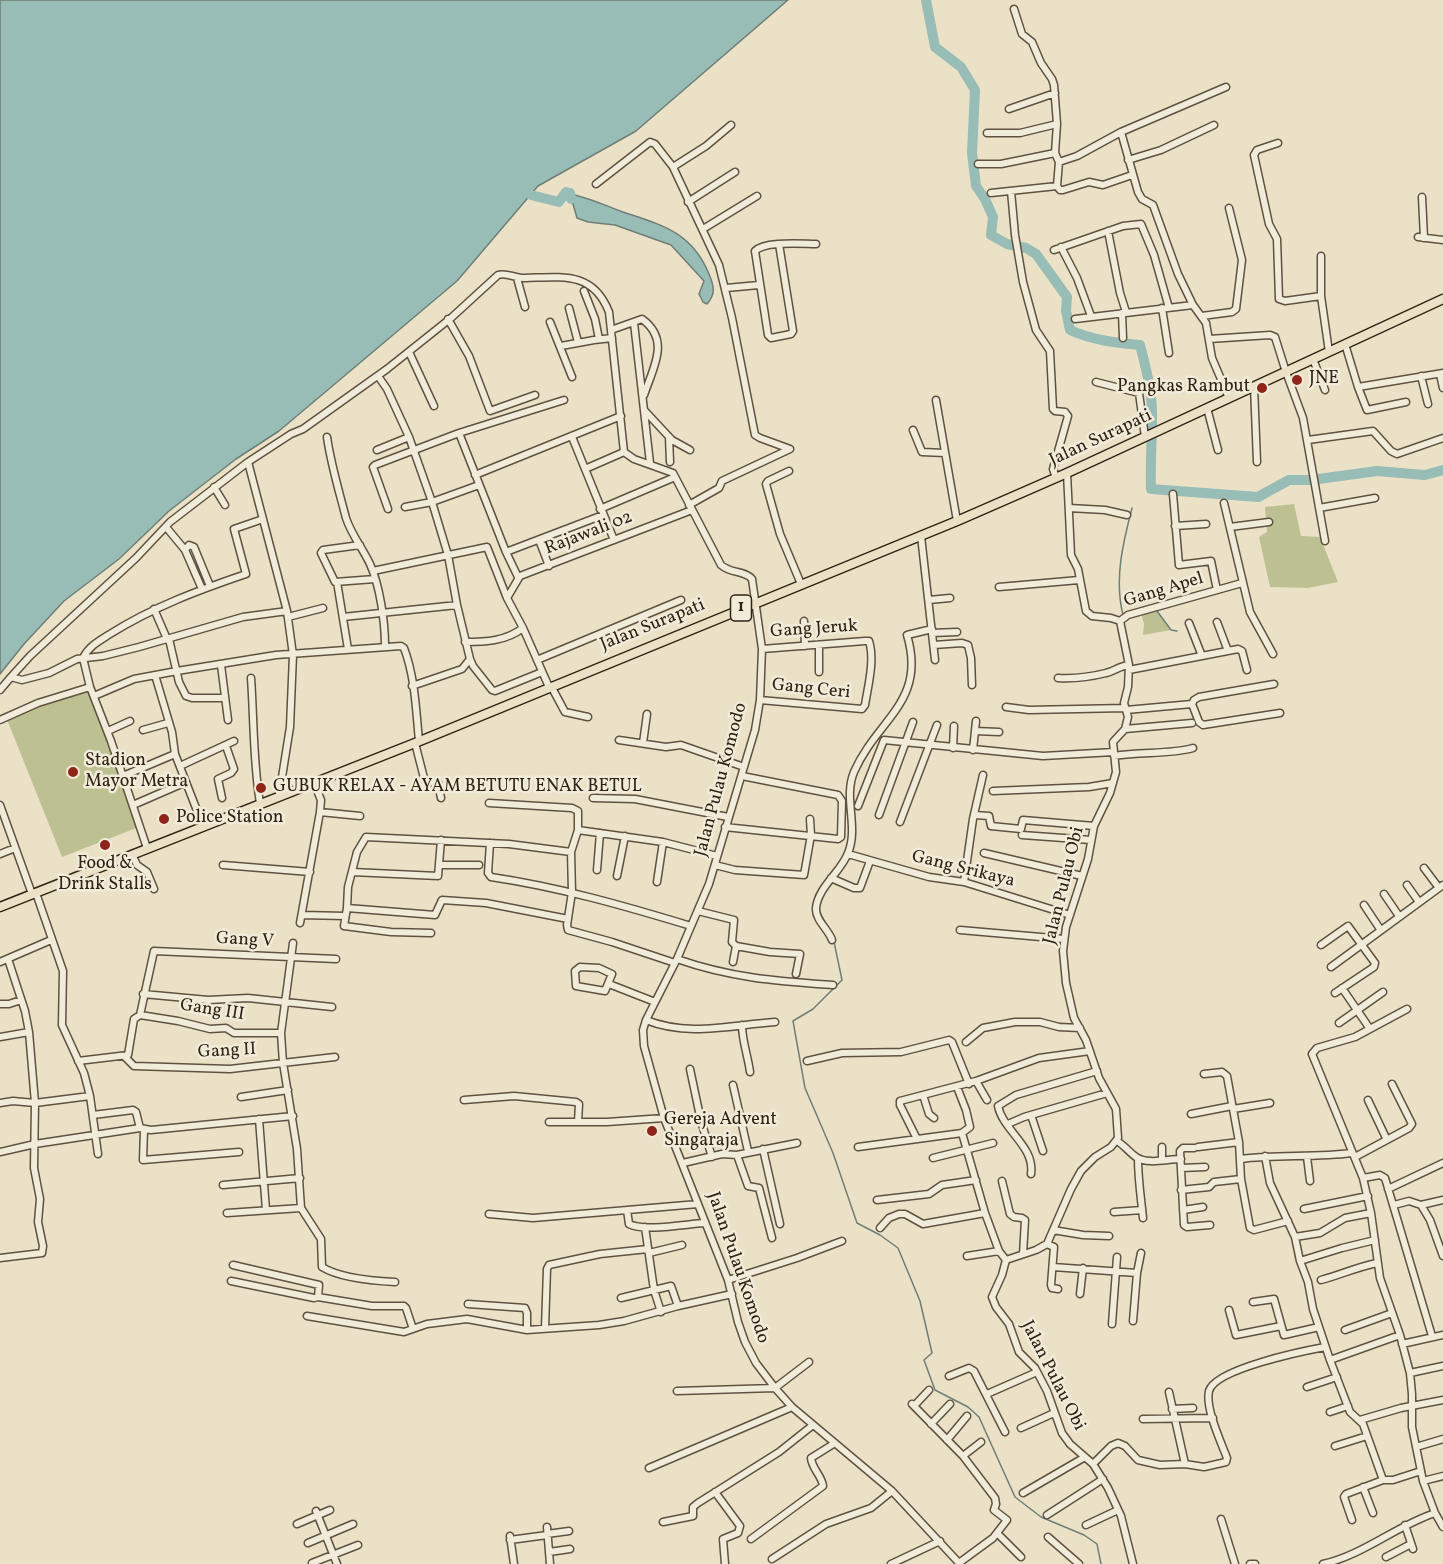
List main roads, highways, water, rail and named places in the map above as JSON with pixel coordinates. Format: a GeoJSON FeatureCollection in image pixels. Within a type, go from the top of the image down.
{"type":"FeatureCollection","features":[{"type":"Feature","properties":{"kind":"highway","name":"Jalan Surapati"},"geometry":{"type":"LineString","coordinates":[[0,907],[417,742],[957,521],[1159,431],[1443,299]]}},
{"type":"Feature","properties":{"kind":"water"},"geometry":{"type":"Polygon","coordinates":[[[0,0],[788,0],[636,131],[538,186],[457,281],[279,431],[236,459],[169,511],[119,559],[64,601],[0,674],[0,0]]]}},
{"type":"Feature","properties":{"kind":"water"},"geometry":{"type":"Polygon","coordinates":[[[575,195],[663,226],[685,239],[702,260],[711,278],[713,293],[707,304],[703,302],[699,294],[704,281],[671,245],[615,225],[588,222],[577,218],[571,197],[575,195]]]}},
{"type":"Feature","properties":{"kind":"waterway"},"geometry":{"type":"LineString","coordinates":[[926,0],[935,47],[961,67],[975,90],[972,153],[976,186],[993,217],[991,235],[1007,244],[1026,248],[1036,254],[1067,297],[1066,311],[1070,330],[1104,340],[1140,345],[1151,401],[1151,489],[1258,497],[1289,480],[1311,480],[1377,471],[1425,475],[1443,470]]}},
{"type":"Feature","properties":{"kind":"waterway"},"geometry":{"type":"LineString","coordinates":[[531,195],[559,202],[566,192],[570,193],[571,199]]}},
{"type":"Feature","properties":{"kind":"waterway"},"geometry":{"type":"LineString","coordinates":[[1123,615],[1120,602],[1120,575],[1123,548],[1132,508]]}},
{"type":"Feature","properties":{"kind":"waterway"},"geometry":{"type":"LineString","coordinates":[[1157,611],[1171,630],[1177,631]]}},
{"type":"Feature","properties":{"kind":"waterway"},"geometry":{"type":"LineString","coordinates":[[1123,621],[1125,630]]}},
{"type":"Feature","properties":{"kind":"waterway"},"geometry":{"type":"LineString","coordinates":[[834,942],[842,980],[813,1009],[793,1021],[805,1088],[833,1153],[857,1223],[898,1248],[920,1301],[932,1353],[924,1360],[935,1390],[968,1407],[979,1417],[1015,1497],[1041,1517],[1084,1535],[1097,1544],[1101,1564]]}},
{"type":"Feature","properties":{"kind":"place","name":"JNE"},"geometry":{"type":"Point","coordinates":[1297,380]}},
{"type":"Feature","properties":{"kind":"place","name":"Pangkas Rambut"},"geometry":{"type":"Point","coordinates":[1262,388]}},
{"type":"Feature","properties":{"kind":"place","name":"Stadion Mayor Metra"},"geometry":{"type":"Point","coordinates":[73,772]}},
{"type":"Feature","properties":{"kind":"place","name":"GUBUK RELAX - AYAM BETUTU ENAK BETUL"},"geometry":{"type":"Point","coordinates":[261,788]}},
{"type":"Feature","properties":{"kind":"place","name":"Police Station"},"geometry":{"type":"Point","coordinates":[164,819]}},
{"type":"Feature","properties":{"kind":"place","name":"Food & Drink Stalls"},"geometry":{"type":"Point","coordinates":[105,845]}},
{"type":"Feature","properties":{"kind":"place","name":"Gereja Advent Singaraja"},"geometry":{"type":"Point","coordinates":[652,1131]}}]}
